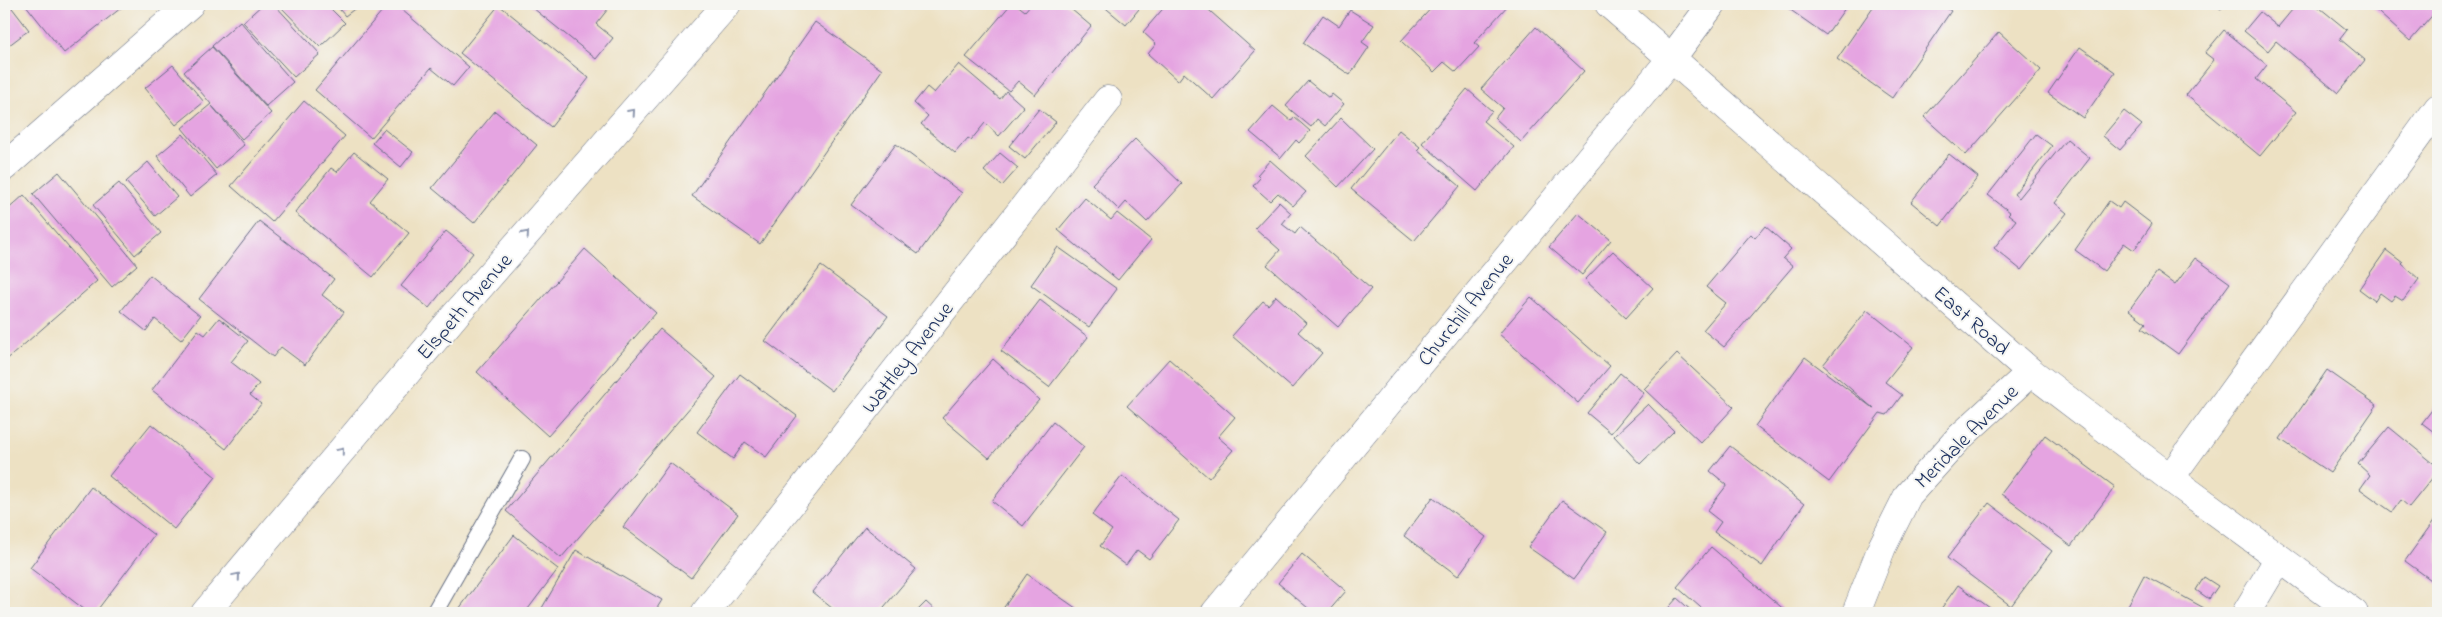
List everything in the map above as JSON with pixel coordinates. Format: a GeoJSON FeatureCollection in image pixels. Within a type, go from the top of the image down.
{"type":"FeatureCollection","features":[{"type":"Feature","properties":{"kind":"street"},"geometry":{"type":"LineString","coordinates":[[4,168],[190,4]]}},
{"type":"Feature","properties":{"kind":"street","name":"Elspeth Avenue"},"geometry":{"type":"LineString","coordinates":[[205,613],[457,313],[727,4]]}},
{"type":"Feature","properties":{"kind":"street","name":"East Road"},"geometry":{"type":"LineString","coordinates":[[1609,4],[2031,372],[2170,478],[2354,613]]}},
{"type":"Feature","properties":{"kind":"street","name":"Churchill Avenue"},"geometry":{"type":"LineString","coordinates":[[1215,613],[1671,59],[1712,4]]}},
{"type":"Feature","properties":{"kind":"street","name":"Wattley Avenue"},"geometry":{"type":"LineString","coordinates":[[705,613],[1108,100]]}},
{"type":"Feature","properties":{"kind":"street"},"geometry":{"type":"LineString","coordinates":[[2170,478],[2438,108]]}},
{"type":"Feature","properties":{"kind":"street","name":"Meridale Avenue"},"geometry":{"type":"LineString","coordinates":[[1856,613],[1882,547],[1908,495],[1960,438],[2031,372]]}},
{"type":"Feature","properties":{"kind":"street"},"geometry":{"type":"LineString","coordinates":[[2246,613],[2279,558]]}},
{"type":"Feature","properties":{"kind":"lane"},"geometry":{"type":"LineString","coordinates":[[434,613],[522,459]]}},
{"type":"Feature","properties":{"kind":"building"},"geometry":{"type":"Polygon","coordinates":[[[4,4],[9,4],[29,30],[4,49],[4,4]]]}},
{"type":"Feature","properties":{"kind":"building"},"geometry":{"type":"Polygon","coordinates":[[[25,4],[126,4],[64,53],[25,4]]]}},
{"type":"Feature","properties":{"kind":"building"},"geometry":{"type":"Polygon","coordinates":[[[263,4],[274,4],[320,54],[294,77],[243,22],[263,4]]]}},
{"type":"Feature","properties":{"kind":"building"},"geometry":{"type":"Polygon","coordinates":[[[278,4],[326,4],[345,23],[320,47],[278,4]]]}},
{"type":"Feature","properties":{"kind":"building"},"geometry":{"type":"Polygon","coordinates":[[[335,4],[361,4],[345,16],[335,4]]]}},
{"type":"Feature","properties":{"kind":"building"},"geometry":{"type":"Polygon","coordinates":[[[388,4],[395,4],[469,67],[453,86],[431,68],[371,138],[315,90],[388,4]]]}},
{"type":"Feature","properties":{"kind":"building"},"geometry":{"type":"Polygon","coordinates":[[[528,4],[612,4],[596,24],[613,38],[596,59],[528,4]]]}},
{"type":"Feature","properties":{"kind":"building"},"geometry":{"type":"Polygon","coordinates":[[[1011,4],[1016,4],[1025,11],[1031,4],[1065,4],[1091,26],[1035,95],[1018,81],[1009,91],[966,57],[1011,4]]]}},
{"type":"Feature","properties":{"kind":"building"},"geometry":{"type":"Polygon","coordinates":[[[1101,4],[1143,4],[1126,25],[1101,4]]]}},
{"type":"Feature","properties":{"kind":"building"},"geometry":{"type":"Polygon","coordinates":[[[1167,4],[1202,4],[1255,51],[1213,99],[1184,73],[1178,81],[1148,54],[1156,44],[1143,32],[1167,4]]]}},
{"type":"Feature","properties":{"kind":"building"},"geometry":{"type":"Polygon","coordinates":[[[1435,4],[1509,4],[1474,43],[1479,47],[1456,72],[1444,62],[1434,72],[1401,41],[1435,4]]]}},
{"type":"Feature","properties":{"kind":"building"},"geometry":{"type":"Polygon","coordinates":[[[1782,4],[1848,4],[1826,35],[1782,4]]]}},
{"type":"Feature","properties":{"kind":"building"},"geometry":{"type":"Polygon","coordinates":[[[1875,4],[1941,4],[1951,11],[1892,98],[1837,59],[1875,4]]]}},
{"type":"Feature","properties":{"kind":"building"},"geometry":{"type":"Polygon","coordinates":[[[2213,4],[2225,4],[2221,9],[2213,4]]]}},
{"type":"Feature","properties":{"kind":"building"},"geometry":{"type":"Polygon","coordinates":[[[2297,4],[2304,8],[2307,4],[2315,4],[2347,30],[2340,39],[2365,60],[2338,93],[2276,41],[2268,51],[2244,31],[2260,12],[2278,27],[2297,4]]]}},
{"type":"Feature","properties":{"kind":"building"},"geometry":{"type":"Polygon","coordinates":[[[2369,4],[2438,4],[2438,12],[2437,10],[2410,41],[2369,4]]]}},
{"type":"Feature","properties":{"kind":"building"},"geometry":{"type":"Polygon","coordinates":[[[499,5],[589,78],[551,127],[460,53],[499,5]]]}},
{"type":"Feature","properties":{"kind":"building"},"geometry":{"type":"Polygon","coordinates":[[[1350,10],[1374,25],[1362,42],[1369,47],[1350,75],[1303,43],[1323,15],[1339,26],[1350,10]]]}},
{"type":"Feature","properties":{"kind":"building"},"geometry":{"type":"Polygon","coordinates":[[[240,21],[293,82],[266,106],[212,46],[240,21]]]}},
{"type":"Feature","properties":{"kind":"building"},"geometry":{"type":"Polygon","coordinates":[[[815,22],[882,70],[760,244],[692,196],[815,22]]]}},
{"type":"Feature","properties":{"kind":"building"},"geometry":{"type":"Polygon","coordinates":[[[1536,27],[1584,71],[1521,142],[1495,118],[1503,108],[1481,89],[1536,27]]]}},
{"type":"Feature","properties":{"kind":"building"},"geometry":{"type":"Polygon","coordinates":[[[2224,30],[2267,65],[2256,79],[2296,112],[2260,156],[2186,95],[2214,60],[2205,53],[2224,30]]]}},
{"type":"Feature","properties":{"kind":"building"},"geometry":{"type":"Polygon","coordinates":[[[1999,32],[2041,70],[1966,155],[1924,117],[1999,32]]]}},
{"type":"Feature","properties":{"kind":"building"},"geometry":{"type":"Polygon","coordinates":[[[212,47],[271,113],[242,139],[212,106],[244,145],[216,169],[182,128],[211,104],[184,72],[212,47]]]}},
{"type":"Feature","properties":{"kind":"building"},"geometry":{"type":"Polygon","coordinates":[[[2080,47],[2115,72],[2083,118],[2048,93],[2080,47]]]}},
{"type":"Feature","properties":{"kind":"building"},"geometry":{"type":"Polygon","coordinates":[[[959,64],[1000,99],[1006,91],[1024,107],[999,136],[985,123],[971,140],[968,138],[955,153],[921,124],[928,116],[914,103],[927,87],[934,93],[959,64]]]}},
{"type":"Feature","properties":{"kind":"building"},"geometry":{"type":"Polygon","coordinates":[[[173,65],[204,102],[176,125],[145,88],[173,65]]]}},
{"type":"Feature","properties":{"kind":"building"},"geometry":{"type":"Polygon","coordinates":[[[1308,81],[1329,98],[1332,94],[1344,104],[1325,126],[1317,119],[1311,127],[1286,106],[1308,81]]]}},
{"type":"Feature","properties":{"kind":"building"},"geometry":{"type":"Polygon","coordinates":[[[1467,89],[1492,111],[1483,121],[1514,147],[1477,191],[1422,143],[1467,89]]]}},
{"type":"Feature","properties":{"kind":"building"},"geometry":{"type":"Polygon","coordinates":[[[304,101],[345,136],[272,222],[231,186],[304,101]]]}},
{"type":"Feature","properties":{"kind":"building"},"geometry":{"type":"Polygon","coordinates":[[[1273,106],[1291,121],[1294,117],[1310,131],[1299,143],[1296,140],[1281,158],[1250,132],[1273,106]]]}},
{"type":"Feature","properties":{"kind":"building"},"geometry":{"type":"Polygon","coordinates":[[[1039,109],[1056,122],[1025,159],[1009,146],[1039,109]]]}},
{"type":"Feature","properties":{"kind":"building"},"geometry":{"type":"Polygon","coordinates":[[[495,111],[537,145],[474,223],[432,188],[495,111]]]}},
{"type":"Feature","properties":{"kind":"building"},"geometry":{"type":"Polygon","coordinates":[[[2124,111],[2142,125],[2120,150],[2103,136],[2124,111]]]}},
{"type":"Feature","properties":{"kind":"building"},"geometry":{"type":"Polygon","coordinates":[[[1341,118],[1373,149],[1338,187],[1306,156],[1341,118]]]}},
{"type":"Feature","properties":{"kind":"building"},"geometry":{"type":"Polygon","coordinates":[[[384,129],[413,152],[401,167],[372,143],[384,129]]]}},
{"type":"Feature","properties":{"kind":"building"},"geometry":{"type":"Polygon","coordinates":[[[1399,130],[1420,147],[1417,150],[1460,186],[1414,241],[1351,189],[1399,130]]]}},
{"type":"Feature","properties":{"kind":"building"},"geometry":{"type":"Polygon","coordinates":[[[183,134],[217,175],[190,197],[157,156],[183,134]]]}},
{"type":"Feature","properties":{"kind":"building"},"geometry":{"type":"Polygon","coordinates":[[[2036,134],[2052,146],[2014,194],[2019,198],[2067,139],[2090,158],[2055,203],[2067,213],[2021,270],[1994,248],[2016,220],[2008,214],[2010,212],[1988,195],[2036,134]]]}},
{"type":"Feature","properties":{"kind":"building"},"geometry":{"type":"Polygon","coordinates":[[[1135,139],[1182,184],[1147,222],[1126,202],[1119,210],[1092,184],[1135,139]]]}},
{"type":"Feature","properties":{"kind":"building"},"geometry":{"type":"Polygon","coordinates":[[[896,144],[962,193],[918,254],[851,205],[896,144]]]}},
{"type":"Feature","properties":{"kind":"building"},"geometry":{"type":"Polygon","coordinates":[[[354,152],[388,179],[370,201],[409,233],[373,277],[295,213],[331,168],[337,172],[354,152]]]}},
{"type":"Feature","properties":{"kind":"building"},"geometry":{"type":"Polygon","coordinates":[[[1000,153],[1018,168],[1002,186],[984,171],[1000,153]]]}},
{"type":"Feature","properties":{"kind":"building"},"geometry":{"type":"Polygon","coordinates":[[[1949,154],[1978,177],[1940,226],[1911,202],[1949,154]]]}},
{"type":"Feature","properties":{"kind":"building"},"geometry":{"type":"Polygon","coordinates":[[[1270,160],[1306,192],[1293,206],[1278,193],[1270,201],[1253,186],[1260,178],[1257,175],[1270,160]]]}},
{"type":"Feature","properties":{"kind":"building"},"geometry":{"type":"Polygon","coordinates":[[[148,162],[177,197],[155,216],[126,182],[148,162]]]}},
{"type":"Feature","properties":{"kind":"building"},"geometry":{"type":"Polygon","coordinates":[[[59,172],[137,265],[112,287],[33,194],[59,172]]]}},
{"type":"Feature","properties":{"kind":"building"},"geometry":{"type":"Polygon","coordinates":[[[119,183],[161,233],[135,255],[93,205],[119,183]]]}},
{"type":"Feature","properties":{"kind":"building"},"geometry":{"type":"Polygon","coordinates":[[[24,195],[97,281],[4,362],[4,213],[24,195]]]}},
{"type":"Feature","properties":{"kind":"building"},"geometry":{"type":"Polygon","coordinates":[[[1085,198],[1111,220],[1117,213],[1151,240],[1118,280],[1058,230],[1085,198]]]}},
{"type":"Feature","properties":{"kind":"building"},"geometry":{"type":"Polygon","coordinates":[[[2109,201],[2119,208],[2123,202],[2152,224],[2134,250],[2124,243],[2104,271],[2075,250],[2109,201]]]}},
{"type":"Feature","properties":{"kind":"building"},"geometry":{"type":"Polygon","coordinates":[[[1279,202],[1291,213],[1282,224],[1295,234],[1300,227],[1371,289],[1338,327],[1267,265],[1280,250],[1255,228],[1279,202]]]}},
{"type":"Feature","properties":{"kind":"building"},"geometry":{"type":"Polygon","coordinates":[[[1578,213],[1611,240],[1582,275],[1549,247],[1578,213]]]}},
{"type":"Feature","properties":{"kind":"building"},"geometry":{"type":"Polygon","coordinates":[[[259,221],[334,279],[322,295],[344,312],[305,365],[281,347],[273,357],[199,299],[259,221]]]}},
{"type":"Feature","properties":{"kind":"building"},"geometry":{"type":"Polygon","coordinates":[[[1765,226],[1791,249],[1783,258],[1793,266],[1724,347],[1703,330],[1726,303],[1706,287],[1751,234],[1755,238],[1765,226]]]}},
{"type":"Feature","properties":{"kind":"building"},"geometry":{"type":"Polygon","coordinates":[[[446,231],[473,253],[429,308],[401,286],[446,231]]]}},
{"type":"Feature","properties":{"kind":"building"},"geometry":{"type":"Polygon","coordinates":[[[1058,247],[1117,289],[1089,327],[1031,285],[1058,247]]]}},
{"type":"Feature","properties":{"kind":"building"},"geometry":{"type":"Polygon","coordinates":[[[585,249],[656,313],[548,436],[477,372],[585,249]]]}},
{"type":"Feature","properties":{"kind":"building"},"geometry":{"type":"Polygon","coordinates":[[[2386,250],[2419,279],[2403,301],[2395,296],[2391,301],[2380,293],[2375,301],[2359,289],[2386,250]]]}},
{"type":"Feature","properties":{"kind":"building"},"geometry":{"type":"Polygon","coordinates":[[[1613,251],[1653,288],[1626,318],[1585,280],[1613,251]]]}},
{"type":"Feature","properties":{"kind":"building"},"geometry":{"type":"Polygon","coordinates":[[[2195,258],[2230,283],[2178,354],[2142,328],[2146,323],[2129,310],[2157,272],[2175,285],[2195,258]]]}},
{"type":"Feature","properties":{"kind":"building"},"geometry":{"type":"Polygon","coordinates":[[[821,266],[888,316],[832,391],[765,341],[821,266]]]}},
{"type":"Feature","properties":{"kind":"building"},"geometry":{"type":"Polygon","coordinates":[[[150,275],[200,316],[181,340],[155,319],[146,331],[121,311],[150,275]]]}},
{"type":"Feature","properties":{"kind":"building"},"geometry":{"type":"Polygon","coordinates":[[[1276,296],[1306,323],[1298,332],[1322,353],[1292,388],[1232,336],[1263,301],[1268,305],[1276,296]]]}},
{"type":"Feature","properties":{"kind":"building"},"geometry":{"type":"Polygon","coordinates":[[[1531,297],[1610,366],[1578,403],[1499,334],[1531,297]]]}},
{"type":"Feature","properties":{"kind":"building"},"geometry":{"type":"Polygon","coordinates":[[[1040,300],[1088,337],[1049,387],[1001,351],[1040,300]]]}},
{"type":"Feature","properties":{"kind":"building"},"geometry":{"type":"Polygon","coordinates":[[[1867,310],[1913,347],[1885,382],[1902,395],[1887,415],[1880,413],[1829,482],[1755,426],[1805,357],[1874,409],[1823,365],[1867,310]]]}},
{"type":"Feature","properties":{"kind":"building"},"geometry":{"type":"Polygon","coordinates":[[[219,318],[248,341],[231,362],[259,384],[250,395],[261,404],[226,449],[152,390],[198,330],[205,335],[219,318]]]}},
{"type":"Feature","properties":{"kind":"building"},"geometry":{"type":"Polygon","coordinates":[[[660,329],[716,377],[561,558],[506,511],[660,329]]]}},
{"type":"Feature","properties":{"kind":"building"},"geometry":{"type":"Polygon","coordinates":[[[1677,354],[1734,407],[1701,443],[1644,389],[1677,354]]]}},
{"type":"Feature","properties":{"kind":"building"},"geometry":{"type":"Polygon","coordinates":[[[993,359],[1039,400],[989,458],[942,418],[993,359]]]}},
{"type":"Feature","properties":{"kind":"building"},"geometry":{"type":"Polygon","coordinates":[[[1169,359],[1235,417],[1218,437],[1233,450],[1209,478],[1127,406],[1169,359]]]}},
{"type":"Feature","properties":{"kind":"building"},"geometry":{"type":"Polygon","coordinates":[[[2327,370],[2377,405],[2330,473],[2280,439],[2327,370]]]}},
{"type":"Feature","properties":{"kind":"building"},"geometry":{"type":"Polygon","coordinates":[[[1620,373],[1644,393],[1611,433],[1587,413],[1620,373]]]}},
{"type":"Feature","properties":{"kind":"building"},"geometry":{"type":"Polygon","coordinates":[[[740,374],[797,416],[766,457],[745,442],[733,459],[697,432],[740,374]]]}},
{"type":"Feature","properties":{"kind":"building"},"geometry":{"type":"Polygon","coordinates":[[[2438,402],[2438,435],[2422,423],[2438,402]]]}},
{"type":"Feature","properties":{"kind":"building"},"geometry":{"type":"Polygon","coordinates":[[[1648,404],[1674,431],[1640,464],[1614,436],[1648,404]]]}},
{"type":"Feature","properties":{"kind":"building"},"geometry":{"type":"Polygon","coordinates":[[[1053,422],[1084,447],[1023,526],[992,501],[1053,422]]]}},
{"type":"Feature","properties":{"kind":"building"},"geometry":{"type":"Polygon","coordinates":[[[151,424],[216,477],[174,529],[109,476],[151,424]]]}},
{"type":"Feature","properties":{"kind":"building"},"geometry":{"type":"Polygon","coordinates":[[[2389,427],[2438,467],[2438,471],[2409,507],[2401,500],[2392,512],[2360,489],[2370,475],[2358,464],[2389,427]]]}},
{"type":"Feature","properties":{"kind":"building"},"geometry":{"type":"Polygon","coordinates":[[[2045,435],[2115,487],[2071,546],[2001,494],[2045,435]]]}},
{"type":"Feature","properties":{"kind":"building"},"geometry":{"type":"Polygon","coordinates":[[[1730,446],[1804,504],[1762,566],[1714,532],[1721,522],[1707,511],[1727,485],[1710,471],[1730,446]]]}},
{"type":"Feature","properties":{"kind":"building"},"geometry":{"type":"Polygon","coordinates":[[[670,463],[738,514],[691,578],[623,527],[670,463]]]}},
{"type":"Feature","properties":{"kind":"building"},"geometry":{"type":"Polygon","coordinates":[[[1122,476],[1179,520],[1149,559],[1137,550],[1126,565],[1100,546],[1112,530],[1092,515],[1122,476]]]}},
{"type":"Feature","properties":{"kind":"building"},"geometry":{"type":"Polygon","coordinates":[[[91,487],[154,535],[95,613],[89,613],[30,568],[91,487]]]}},
{"type":"Feature","properties":{"kind":"building"},"geometry":{"type":"Polygon","coordinates":[[[1433,497],[1486,537],[1458,576],[1404,536],[1433,497]]]}},
{"type":"Feature","properties":{"kind":"building"},"geometry":{"type":"Polygon","coordinates":[[[1562,500],[1607,532],[1574,579],[1528,547],[1562,500]]]}},
{"type":"Feature","properties":{"kind":"building"},"geometry":{"type":"Polygon","coordinates":[[[1989,503],[2052,551],[2011,606],[1947,558],[1989,503]]]}},
{"type":"Feature","properties":{"kind":"building"},"geometry":{"type":"Polygon","coordinates":[[[2438,515],[2438,585],[2405,561],[2438,515]]]}},
{"type":"Feature","properties":{"kind":"building"},"geometry":{"type":"Polygon","coordinates":[[[865,527],[916,569],[879,613],[838,613],[812,592],[865,527]]]}},
{"type":"Feature","properties":{"kind":"building"},"geometry":{"type":"Polygon","coordinates":[[[514,535],[558,569],[525,613],[456,613],[514,535]]]}},
{"type":"Feature","properties":{"kind":"building"},"geometry":{"type":"Polygon","coordinates":[[[1711,547],[1787,612],[1707,613],[1677,587],[1711,547]]]}},
{"type":"Feature","properties":{"kind":"building"},"geometry":{"type":"Polygon","coordinates":[[[576,550],[662,600],[654,613],[539,613],[576,550]]]}},
{"type":"Feature","properties":{"kind":"building"},"geometry":{"type":"Polygon","coordinates":[[[1302,554],[1346,591],[1327,613],[1314,613],[1278,583],[1302,554]]]}},
{"type":"Feature","properties":{"kind":"building"},"geometry":{"type":"Polygon","coordinates":[[[1027,574],[1083,613],[1000,613],[1027,574]]]}},
{"type":"Feature","properties":{"kind":"building"},"geometry":{"type":"Polygon","coordinates":[[[2144,575],[2204,608],[2201,613],[2124,613],[2144,575]]]}},
{"type":"Feature","properties":{"kind":"building"},"geometry":{"type":"Polygon","coordinates":[[[2204,577],[2218,586],[2209,599],[2196,590],[2204,577]]]}},
{"type":"Feature","properties":{"kind":"building"},"geometry":{"type":"Polygon","coordinates":[[[1958,585],[1997,613],[1938,613],[1958,585]]]}},
{"type":"Feature","properties":{"kind":"building"},"geometry":{"type":"Polygon","coordinates":[[[1677,598],[1694,613],[1664,613],[1677,598]]]}},
{"type":"Feature","properties":{"kind":"building"},"geometry":{"type":"Polygon","coordinates":[[[926,602],[938,613],[915,613],[926,602]]]}},
{"type":"Feature","properties":{"kind":"building"},"geometry":{"type":"Polygon","coordinates":[[[4,604],[15,613],[4,613],[4,604]]]}}]}
